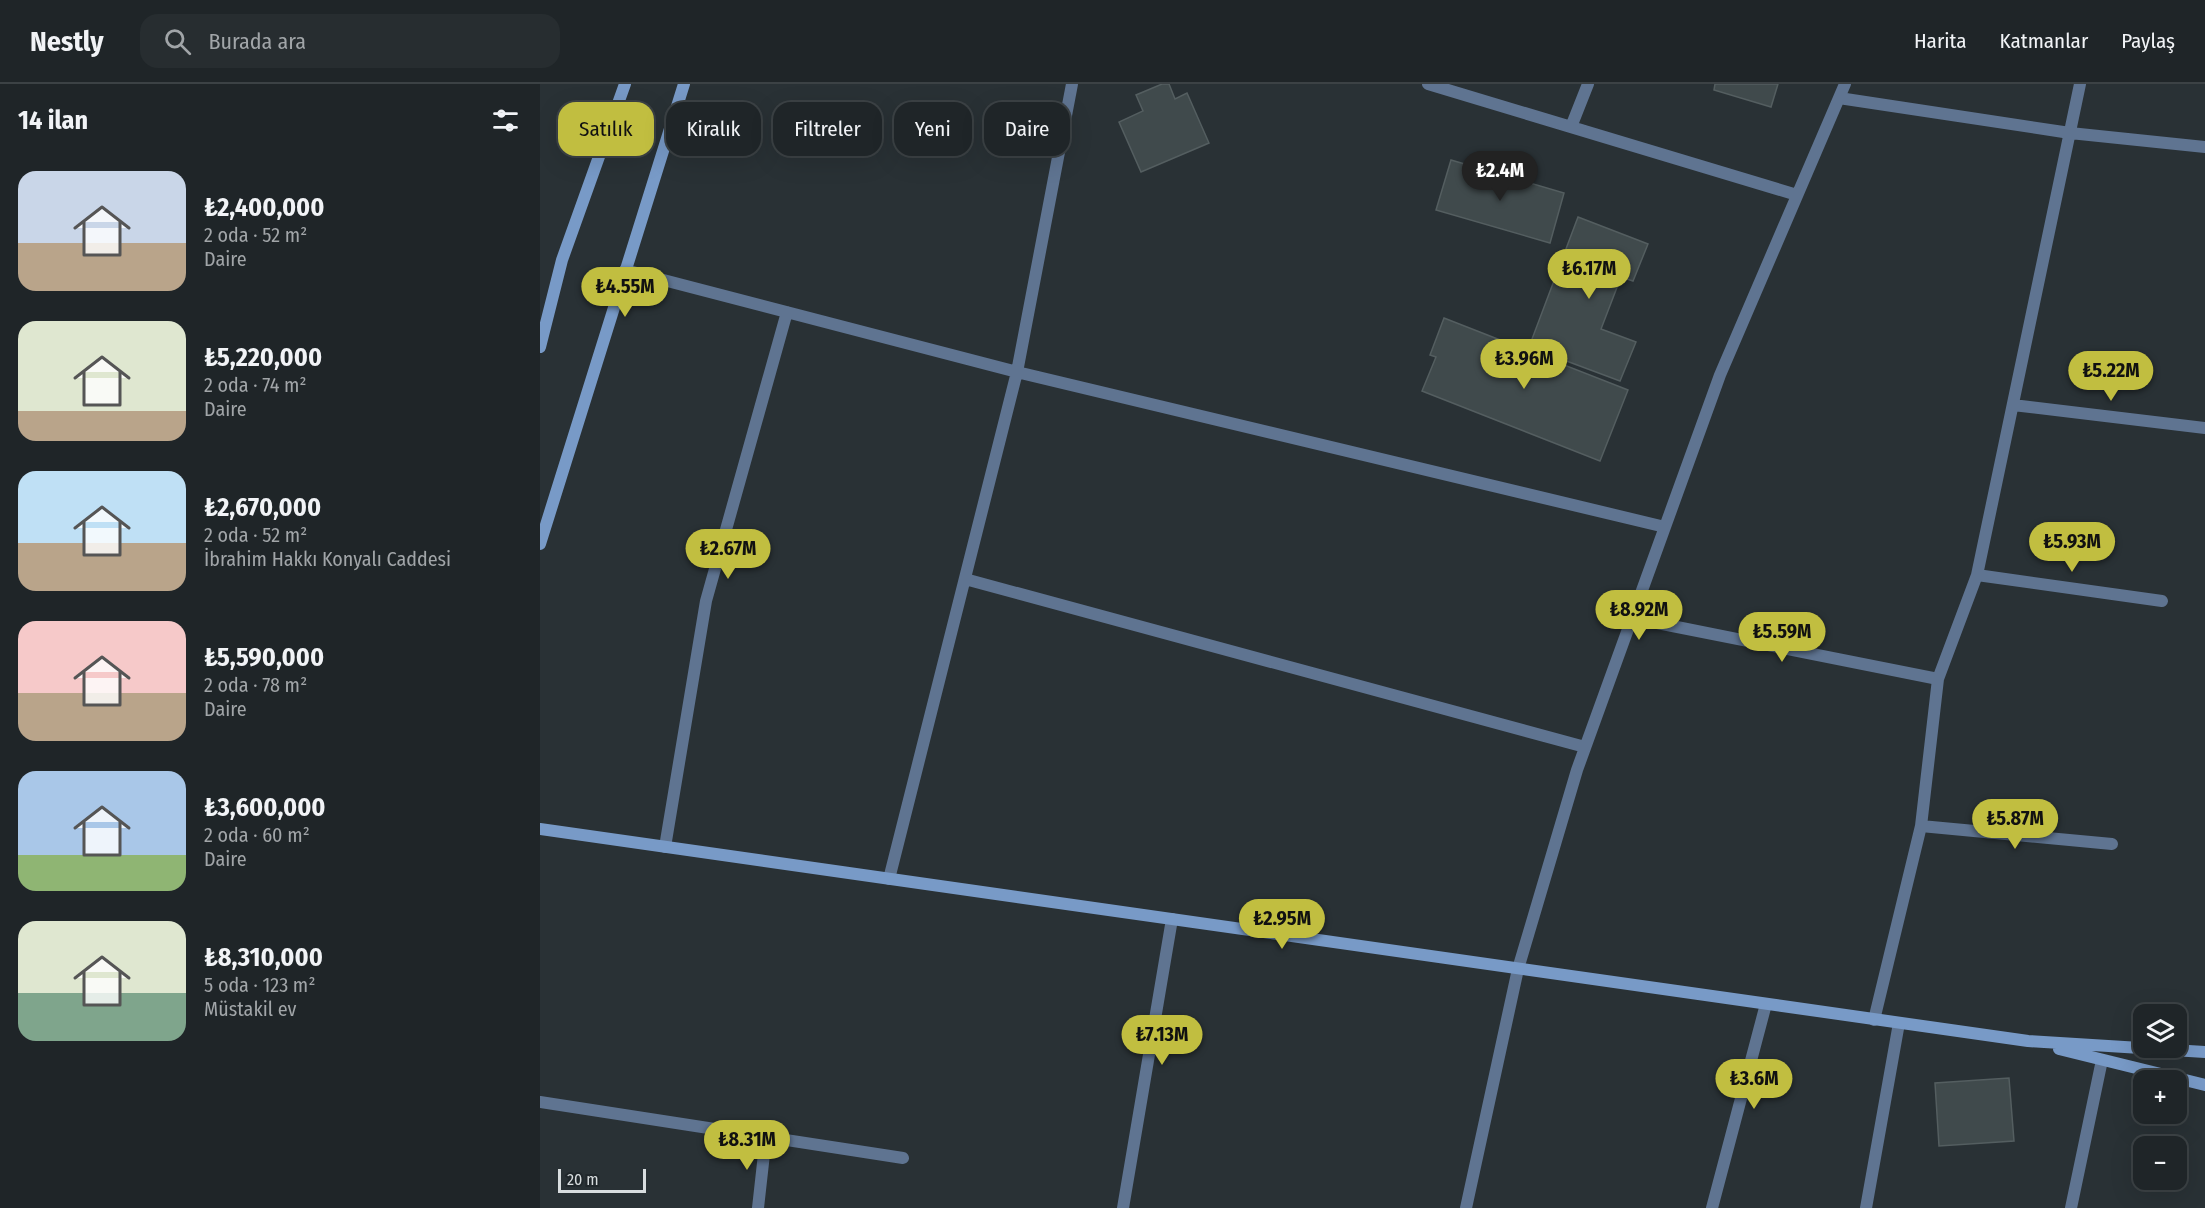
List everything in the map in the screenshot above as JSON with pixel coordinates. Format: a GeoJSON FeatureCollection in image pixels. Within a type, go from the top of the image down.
{"type":"FeatureCollection","features":[{"type":"Feature","properties":{"kind":"main road"},"geometry":{"type":"LineString","coordinates":[[540,347],[562,260],[625,84]]}},
{"type":"Feature","properties":{"kind":"main road"},"geometry":{"type":"LineString","coordinates":[[540,544],[684,84]]}},
{"type":"Feature","properties":{"kind":"main road"},"geometry":{"type":"LineString","coordinates":[[540,829],[2028,1041],[2205,1052]]}},
{"type":"Feature","properties":{"kind":"main road"},"geometry":{"type":"LineString","coordinates":[[2028,1041],[2205,1086]]}},
{"type":"Feature","properties":{"kind":"street"},"geometry":{"type":"LineString","coordinates":[[889,879],[1017,372],[1072,84]]}},
{"type":"Feature","properties":{"kind":"street"},"geometry":{"type":"LineString","coordinates":[[1428,84],[1797,195]]}},
{"type":"Feature","properties":{"kind":"street"},"geometry":{"type":"LineString","coordinates":[[1571,127],[1588,84]]}},
{"type":"Feature","properties":{"kind":"street"},"geometry":{"type":"LineString","coordinates":[[1466,1208],[1518,969],[1585,747],[1720,375],[1845,84]]}},
{"type":"Feature","properties":{"kind":"street"},"geometry":{"type":"LineString","coordinates":[[1874,1020],[1922,826],[1938,679],[1977,575],[2080,84]]}},
{"type":"Feature","properties":{"kind":"street"},"geometry":{"type":"LineString","coordinates":[[1839,98],[2070,133],[2205,147]]}},
{"type":"Feature","properties":{"kind":"street"},"geometry":{"type":"LineString","coordinates":[[625,270],[1017,372],[1665,527]]}},
{"type":"Feature","properties":{"kind":"street"},"geometry":{"type":"LineString","coordinates":[[665,847],[706,601],[787,312]]}},
{"type":"Feature","properties":{"kind":"street"},"geometry":{"type":"LineString","coordinates":[[2013,405],[2205,428]]}},
{"type":"Feature","properties":{"kind":"street"},"geometry":{"type":"LineString","coordinates":[[1977,575],[2162,601]]}},
{"type":"Feature","properties":{"kind":"street"},"geometry":{"type":"LineString","coordinates":[[965,579],[1585,747]]}},
{"type":"Feature","properties":{"kind":"street"},"geometry":{"type":"LineString","coordinates":[[1632,618],[1938,679]]}},
{"type":"Feature","properties":{"kind":"street"},"geometry":{"type":"LineString","coordinates":[[1922,826],[2112,844]]}},
{"type":"Feature","properties":{"kind":"street"},"geometry":{"type":"LineString","coordinates":[[1123,1208],[1172,919]]}},
{"type":"Feature","properties":{"kind":"street"},"geometry":{"type":"LineString","coordinates":[[1712,1208],[1766,1004]]}},
{"type":"Feature","properties":{"kind":"street"},"geometry":{"type":"LineString","coordinates":[[1866,1208],[1899,1023]]}},
{"type":"Feature","properties":{"kind":"street"},"geometry":{"type":"LineString","coordinates":[[2071,1208],[2102,1060]]}},
{"type":"Feature","properties":{"kind":"street"},"geometry":{"type":"LineString","coordinates":[[540,1102],[903,1158]]}},
{"type":"Feature","properties":{"kind":"street"},"geometry":{"type":"LineString","coordinates":[[758,1208],[766,1136]]}},
{"type":"Feature","properties":{"kind":"building"},"geometry":{"type":"Polygon","coordinates":[[[1162,84],[1169,84],[1175,99],[1187,93],[1209,143],[1141,172],[1119,122],[1143,111],[1136,95],[1162,84]]]}},
{"type":"Feature","properties":{"kind":"building"},"geometry":{"type":"Polygon","coordinates":[[[1715,84],[1778,84],[1771,107],[1714,90],[1715,84]]]}},
{"type":"Feature","properties":{"kind":"building"},"geometry":{"type":"Polygon","coordinates":[[[1451,160],[1564,193],[1550,243],[1436,210],[1451,160]]]}},
{"type":"Feature","properties":{"kind":"building"},"geometry":{"type":"Polygon","coordinates":[[[1578,217],[1648,244],[1633,281],[1621,277],[1601,329],[1636,342],[1620,381],[1529,347],[1578,217]]]}},
{"type":"Feature","properties":{"kind":"building"},"geometry":{"type":"Polygon","coordinates":[[[1444,318],[1628,390],[1600,461],[1422,391],[1436,357],[1430,355],[1444,318]]]}},
{"type":"Feature","properties":{"kind":"building"},"geometry":{"type":"Polygon","coordinates":[[[2009,1078],[2014,1141],[1939,1146],[1935,1083],[2009,1078]]]}}]}
